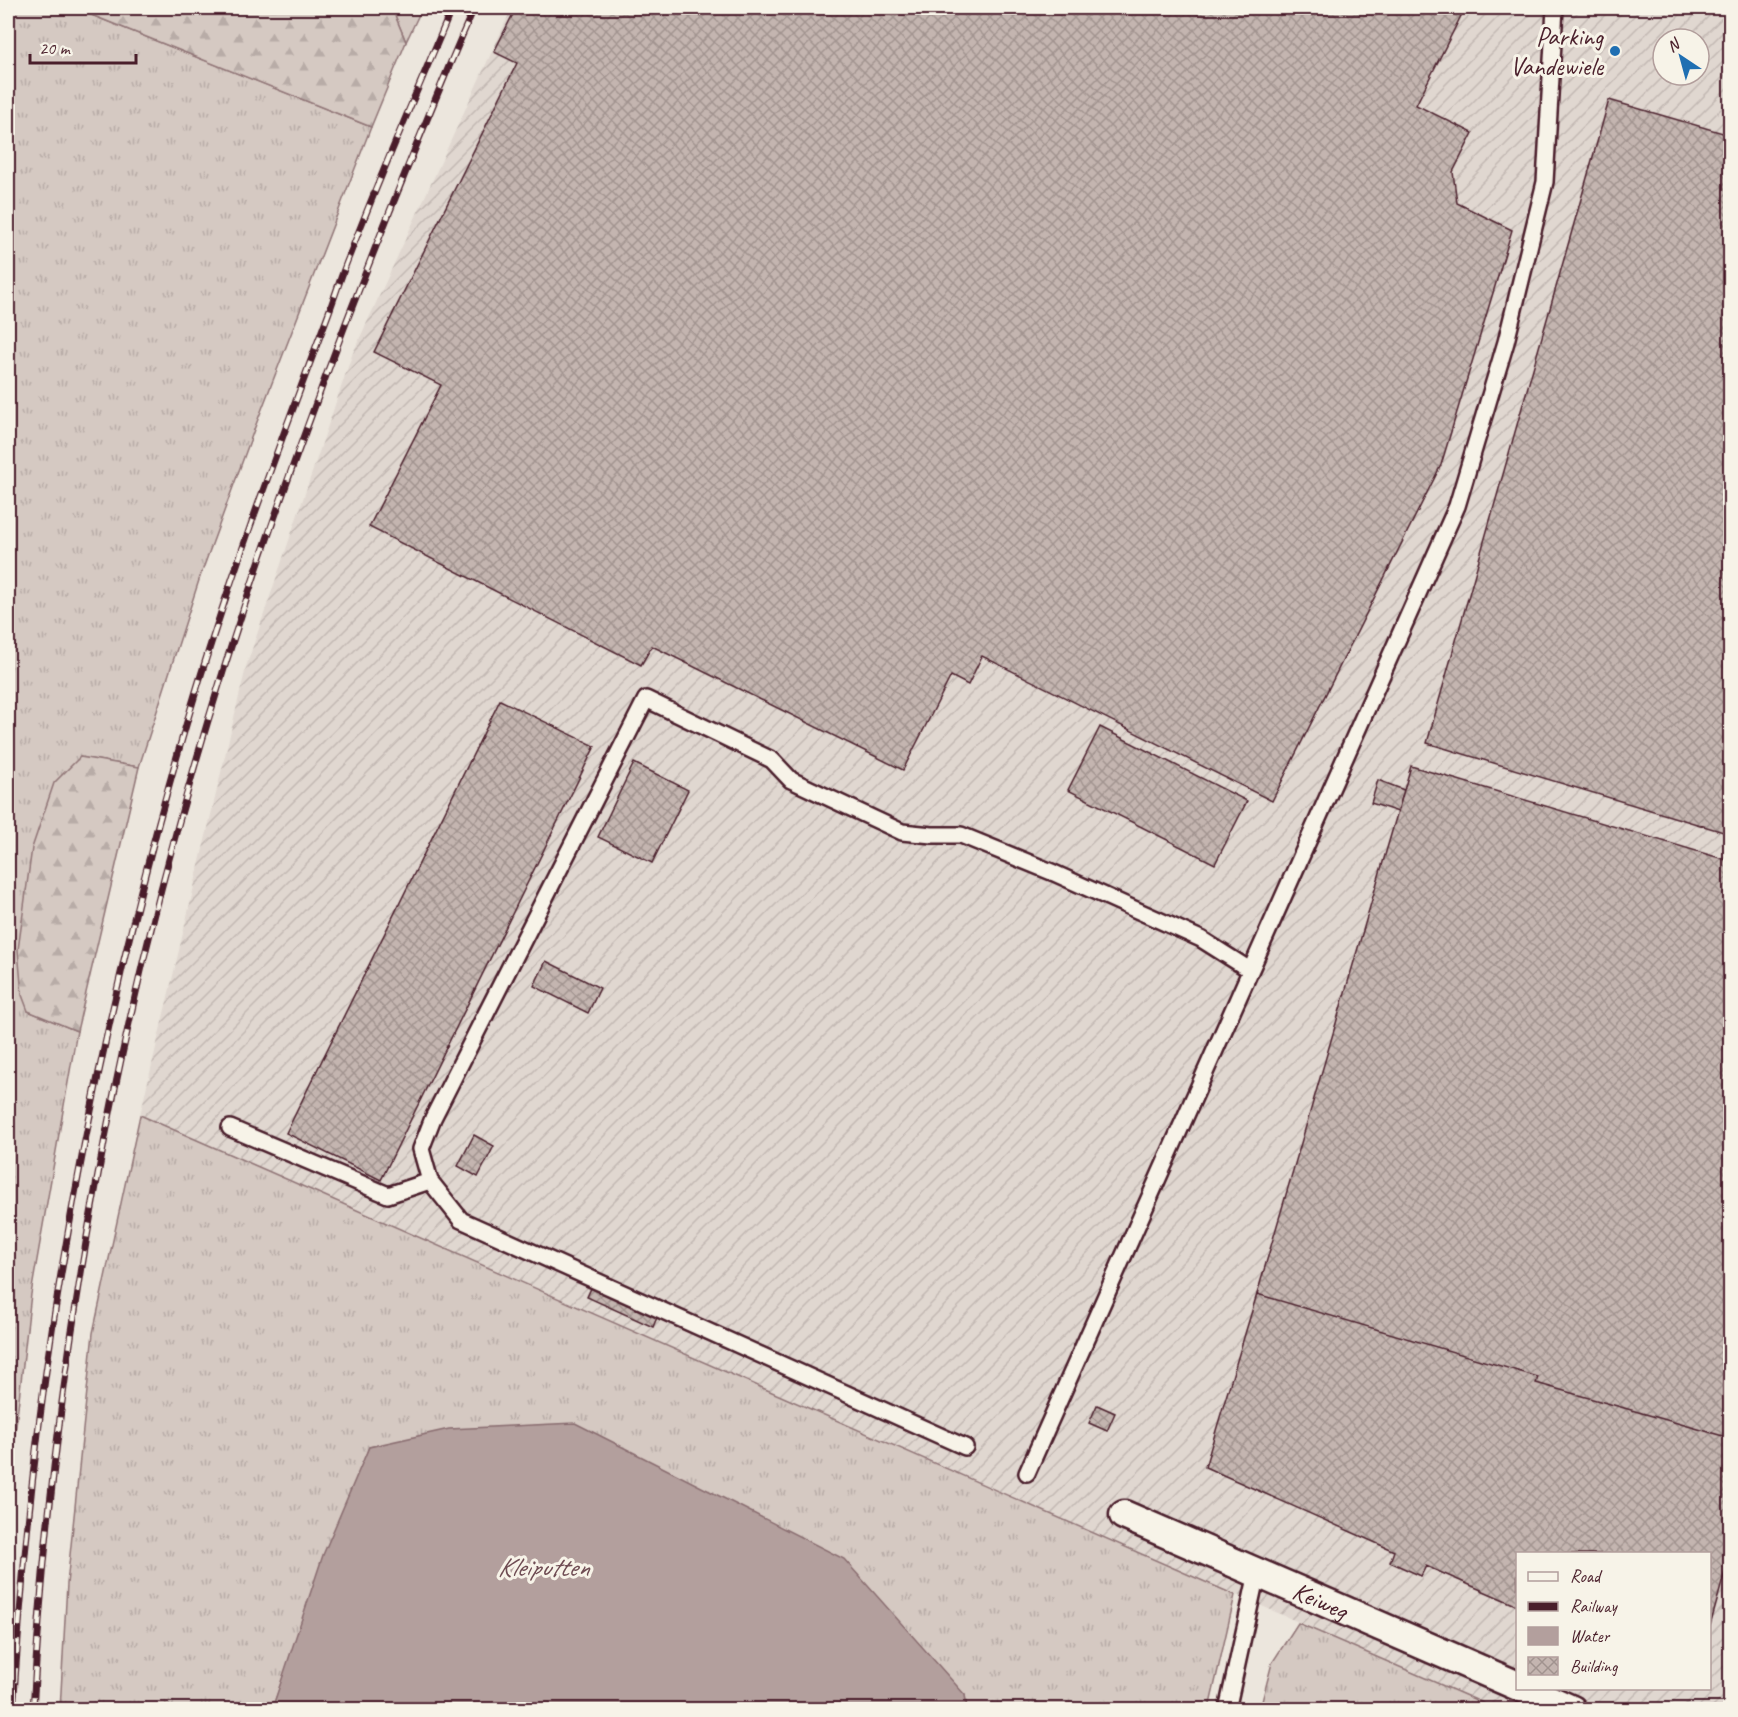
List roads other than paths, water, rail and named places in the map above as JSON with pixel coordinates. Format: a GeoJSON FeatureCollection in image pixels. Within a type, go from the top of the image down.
{"type":"FeatureCollection","features":[{"type":"Feature","properties":{"kind":"street","name":"Keiweg"},"geometry":{"type":"LineString","coordinates":[[1124,1515],[1516,1685]]}},
{"type":"Feature","properties":{"kind":"street"},"geometry":{"type":"LineString","coordinates":[[1525,1690],[1572,1710]]}},
{"type":"Feature","properties":{"kind":"lane"},"geometry":{"type":"LineString","coordinates":[[1027,1473],[1457,506],[1506,342],[1545,182],[1555,8]]}},
{"type":"Feature","properties":{"kind":"lane"},"geometry":{"type":"LineString","coordinates":[[965,1447],[461,1220],[430,1181],[422,1149],[433,1118],[646,699],[772,760],[791,780],[902,832],[961,835],[1054,873],[1201,939],[1250,970]]}},
{"type":"Feature","properties":{"kind":"lane"},"geometry":{"type":"LineString","coordinates":[[230,1128],[388,1195],[430,1181]]}},
{"type":"Feature","properties":{"kind":"lane"},"geometry":{"type":"LineString","coordinates":[[1227,1710],[1257,1573]]}},
{"type":"Feature","properties":{"kind":"water","name":"Kleiputten"},"geometry":{"type":"Polygon","coordinates":[[[575,1423],[844,1559],[965,1695],[967,1709],[274,1709],[274,1703],[323,1555],[369,1447],[449,1429],[575,1423]]]}},
{"type":"Feature","properties":{"kind":"railway"},"geometry":{"type":"LineString","coordinates":[[13,1710],[28,1519],[39,1424],[64,1254],[108,1029],[163,806],[200,679],[252,520],[347,261],[452,8]]}},
{"type":"Feature","properties":{"kind":"railway"},"geometry":{"type":"LineString","coordinates":[[33,1710],[56,1447],[74,1316],[96,1185],[122,1055],[152,926],[223,672],[267,539],[347,320],[393,202],[474,8]]}},
{"type":"Feature","properties":{"kind":"place","name":"Parking Vandewiele"},"geometry":{"type":"Point","coordinates":[1615,51]}}]}
